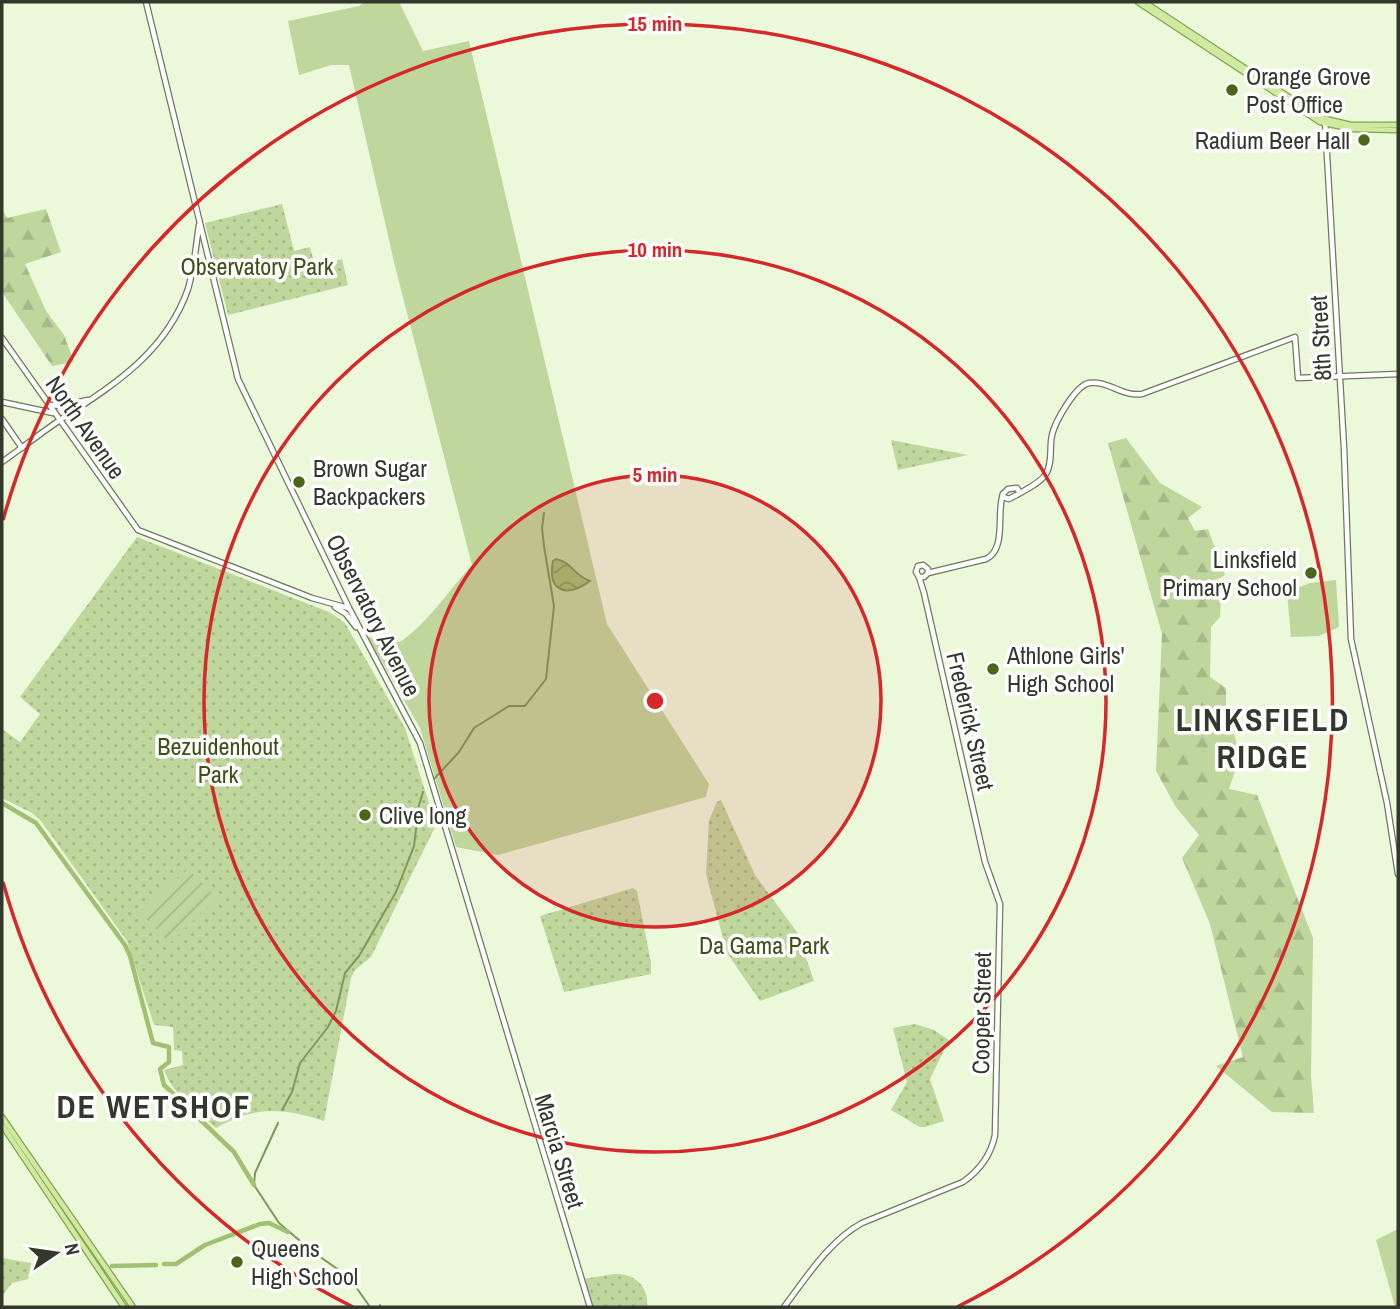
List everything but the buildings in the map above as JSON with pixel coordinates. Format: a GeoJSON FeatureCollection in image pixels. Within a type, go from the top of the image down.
{"type":"FeatureCollection","features":[{"type":"Feature","properties":{"kind":"main road","name":"Observatory Avenue"},"geometry":{"type":"LineString","coordinates":[[146,2],[241,386],[363,636],[417,736],[498,1005]]}},
{"type":"Feature","properties":{"kind":"main road"},"geometry":{"type":"LineString","coordinates":[[1138,2],[1223,59],[1326,122],[1398,127]]}},
{"type":"Feature","properties":{"kind":"main road"},"geometry":{"type":"LineString","coordinates":[[1144,2],[1326,122]]}},
{"type":"Feature","properties":{"kind":"main road","name":"8th Street"},"geometry":{"type":"LineString","coordinates":[[1326,122],[1353,657],[1386,798],[1398,874]]}},
{"type":"Feature","properties":{"kind":"main road"},"geometry":{"type":"LineString","coordinates":[[2,462],[58,418],[100,394],[142,362],[164,336],[183,302],[195,259],[200,220]]}},
{"type":"Feature","properties":{"kind":"main road"},"geometry":{"type":"LineString","coordinates":[[195,259],[209,261]]}},
{"type":"Feature","properties":{"kind":"main road"},"geometry":{"type":"LineString","coordinates":[[1000,508],[1047,472],[1053,430],[1078,389],[1085,384],[1097,383],[1124,394],[1145,393],[1295,337],[1298,378],[1398,374]]}},
{"type":"Feature","properties":{"kind":"main road","name":"North Avenue"},"geometry":{"type":"LineString","coordinates":[[2,338],[133,525],[143,533],[332,605]]}},
{"type":"Feature","properties":{"kind":"main road"},"geometry":{"type":"LineString","coordinates":[[76,410],[100,394]]}},
{"type":"Feature","properties":{"kind":"main road"},"geometry":{"type":"LineString","coordinates":[[42,409],[48,402],[61,406],[88,400]]}},
{"type":"Feature","properties":{"kind":"main road"},"geometry":{"type":"LineString","coordinates":[[2,402],[42,409],[58,418]]}},
{"type":"Feature","properties":{"kind":"main road"},"geometry":{"type":"LineString","coordinates":[[2,419],[22,448]]}},
{"type":"Feature","properties":{"kind":"main road"},"geometry":{"type":"LineString","coordinates":[[1000,508],[1003,494],[1011,488],[1020,492]]}},
{"type":"Feature","properties":{"kind":"main road"},"geometry":{"type":"LineString","coordinates":[[1003,494],[1004,499],[1012,499]]}},
{"type":"Feature","properties":{"kind":"main road","name":"Frederick Street"},"geometry":{"type":"LineString","coordinates":[[1000,508],[995,553],[986,559],[925,573],[925,593],[983,856],[1000,904]]}},
{"type":"Feature","properties":{"kind":"main road"},"geometry":{"type":"LineString","coordinates":[[332,605],[349,608]]}},
{"type":"Feature","properties":{"kind":"main road"},"geometry":{"type":"LineString","coordinates":[[332,605],[346,614],[363,636]]}},
{"type":"Feature","properties":{"kind":"main road","name":"Cooper Street"},"geometry":{"type":"LineString","coordinates":[[784,1307],[830,1250],[852,1228],[953,1187],[970,1177],[989,1153],[996,1123],[1000,904]]}},
{"type":"Feature","properties":{"kind":"main road","name":"Marcia Street"},"geometry":{"type":"LineString","coordinates":[[498,1005],[590,1307]]}},
{"type":"Feature","properties":{"kind":"main road"},"geometry":{"type":"LineString","coordinates":[[2,1117],[133,1307]]}},
{"type":"Feature","properties":{"kind":"main road"},"geometry":{"type":"LineString","coordinates":[[2,1125],[124,1307]]}},
{"type":"Feature","properties":{"kind":"green space"},"geometry":{"type":"Polygon","coordinates":[[[365,2],[399,2],[423,51],[469,41],[607,624],[709,784],[706,797],[498,855],[456,847],[420,728],[368,637],[400,642],[429,616],[472,565],[395,266],[349,65],[331,65],[299,75],[288,21],[359,6],[365,2]]]}},
{"type":"Feature","properties":{"kind":"green space","name":"Observatory Park"},"geometry":{"type":"Polygon","coordinates":[[[282,204],[294,251],[310,247],[315,266],[342,259],[348,285],[228,315],[205,223],[282,204]]]}},
{"type":"Feature","properties":{"kind":"green space"},"geometry":{"type":"Polygon","coordinates":[[[2,208],[7,218],[46,209],[61,252],[25,264],[46,311],[64,335],[74,362],[52,366],[2,292],[2,208]]]}},
{"type":"Feature","properties":{"kind":"green space"},"geometry":{"type":"Polygon","coordinates":[[[1126,438],[1160,483],[1202,507],[1188,518],[1195,531],[1208,529],[1225,575],[1213,582],[1221,596],[1220,617],[1211,627],[1210,677],[1226,688],[1226,715],[1209,719],[1209,731],[1234,734],[1240,756],[1229,789],[1257,795],[1313,938],[1311,1076],[1314,1113],[1272,1112],[1216,1066],[1243,1057],[1210,924],[1182,858],[1199,835],[1176,807],[1156,771],[1162,634],[1108,443],[1126,438]]]}},
{"type":"Feature","properties":{"kind":"green space"},"geometry":{"type":"Polygon","coordinates":[[[891,440],[968,455],[898,470],[891,440]]]}},
{"type":"Feature","properties":{"kind":"green space","name":"Bezuidenhout Park"},"geometry":{"type":"Polygon","coordinates":[[[137,537],[329,612],[345,623],[405,728],[436,825],[371,957],[355,970],[351,978],[324,1121],[295,1113],[269,1111],[243,1116],[216,1128],[186,1102],[173,1087],[164,1070],[183,1065],[182,1051],[174,1050],[173,1027],[154,1025],[127,941],[41,821],[32,813],[2,798],[2,729],[20,742],[40,714],[20,697],[137,537]]]}},
{"type":"Feature","properties":{"kind":"green space"},"geometry":{"type":"Polygon","coordinates":[[[1336,580],[1339,627],[1319,636],[1291,637],[1287,592],[1310,583],[1336,580]]]}},
{"type":"Feature","properties":{"kind":"green space","name":"Da Gama Park"},"geometry":{"type":"Polygon","coordinates":[[[721,800],[755,875],[797,932],[814,981],[760,1001],[727,953],[706,874],[709,820],[717,802],[721,800]]]}},
{"type":"Feature","properties":{"kind":"green space"},"geometry":{"type":"Polygon","coordinates":[[[188,869],[217,898],[170,943],[140,913],[188,869]]]}},
{"type":"Feature","properties":{"kind":"green space"},"geometry":{"type":"Polygon","coordinates":[[[633,888],[637,891],[651,974],[564,992],[540,916],[633,888]]]}},
{"type":"Feature","properties":{"kind":"green space"},"geometry":{"type":"Polygon","coordinates":[[[915,1024],[934,1030],[949,1040],[930,1079],[944,1121],[925,1127],[920,1127],[891,1110],[907,1082],[893,1028],[915,1024]]]}},
{"type":"Feature","properties":{"kind":"green space"},"geometry":{"type":"Polygon","coordinates":[[[1398,1229],[1398,1307],[1395,1307],[1376,1240],[1398,1229]]]}},
{"type":"Feature","properties":{"kind":"green space"},"geometry":{"type":"Polygon","coordinates":[[[2,1258],[31,1263],[28,1279],[12,1283],[2,1296],[2,1258]]]}},
{"type":"Feature","properties":{"kind":"green space"},"geometry":{"type":"Polygon","coordinates":[[[614,1274],[628,1276],[639,1282],[646,1293],[647,1307],[592,1307],[583,1279],[614,1274]]]}},
{"type":"Feature","properties":{"kind":"water"},"geometry":{"type":"Polygon","coordinates":[[[556,559],[590,581],[574,589],[561,589],[553,580],[553,561],[556,559]]]}},
{"type":"Feature","properties":{"kind":"waterway"},"geometry":{"type":"LineString","coordinates":[[434,779],[459,752],[474,728],[509,706],[525,706],[546,679],[554,606],[542,528],[544,513]]}},
{"type":"Feature","properties":{"kind":"waterway"},"geometry":{"type":"LineString","coordinates":[[282,1110],[292,1092],[300,1063],[328,1027],[336,1011],[345,973],[359,956],[396,892],[414,846],[423,792]]}},
{"type":"Feature","properties":{"kind":"waterway"},"geometry":{"type":"LineString","coordinates":[[2,803],[36,823],[125,945],[153,1043],[169,1047],[169,1062],[160,1069],[164,1085],[234,1152],[254,1185]]}},
{"type":"Feature","properties":{"kind":"waterway"},"geometry":{"type":"LineString","coordinates":[[278,1123],[255,1173],[254,1185],[279,1223],[313,1252],[349,1277],[370,1307]]}},
{"type":"Feature","properties":{"kind":"waterway"},"geometry":{"type":"LineString","coordinates":[[164,1264],[176,1264],[205,1245],[260,1224],[269,1223],[288,1232]]}},
{"type":"Feature","properties":{"kind":"waterway"},"geometry":{"type":"LineString","coordinates":[[112,1266],[156,1265]]}},
{"type":"Feature","properties":{"kind":"place","name":"Orange Grove Post Office"},"geometry":{"type":"Point","coordinates":[1232,90]}},
{"type":"Feature","properties":{"kind":"place","name":"Radium Beer Hall"},"geometry":{"type":"Point","coordinates":[1364,140]}},
{"type":"Feature","properties":{"kind":"place","name":"Brown Sugar Backpackers"},"geometry":{"type":"Point","coordinates":[299,482]}},
{"type":"Feature","properties":{"kind":"place","name":"Linksfield Primary School"},"geometry":{"type":"Point","coordinates":[1311,573]}},
{"type":"Feature","properties":{"kind":"place","name":"Athlone Girls' High School"},"geometry":{"type":"Point","coordinates":[993,669]}},
{"type":"Feature","properties":{"kind":"place","name":"Clive long"},"geometry":{"type":"Point","coordinates":[365,815]}},
{"type":"Feature","properties":{"kind":"place","name":"Queens High School"},"geometry":{"type":"Point","coordinates":[237,1262]}},
{"type":"Feature","properties":{"kind":"district","name":"LINKSFIELD RIDGE"},"geometry":{"type":"Point","coordinates":[1263,738]}},
{"type":"Feature","properties":{"kind":"district","name":"DE WETSHOF"},"geometry":{"type":"Point","coordinates":[154,1106]}}]}
